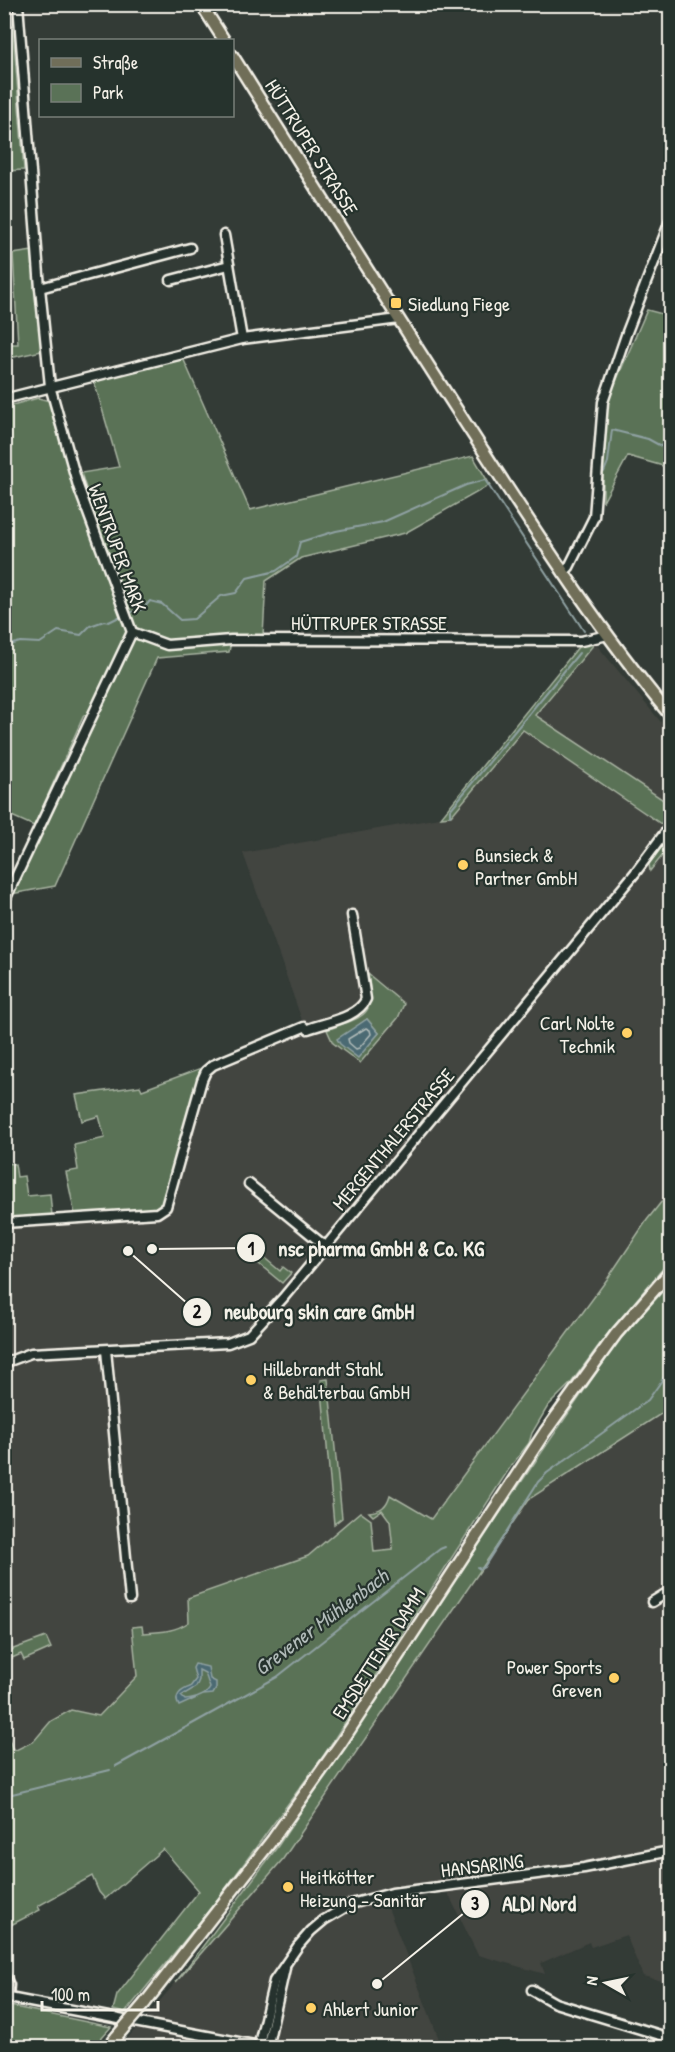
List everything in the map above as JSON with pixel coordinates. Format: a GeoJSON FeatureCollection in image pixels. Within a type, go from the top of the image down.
{"type":"FeatureCollection","features":[{"type":"Feature","properties":{"kind":"main road"},"geometry":{"type":"LineString","coordinates":[[201,4],[223,39]]}},
{"type":"Feature","properties":{"kind":"main road","name":"HÜTTRUPER STRASSE"},"geometry":{"type":"LineString","coordinates":[[234,58],[563,573],[670,716]]}},
{"type":"Feature","properties":{"kind":"main road","name":"EMSDETTENER DAMM"},"geometry":{"type":"LineString","coordinates":[[107,2048],[273,1839],[340,1743],[545,1432],[616,1334],[670,1272]]}},
{"type":"Feature","properties":{"kind":"street","name":"WENTRUPER MARK"},"geometry":{"type":"LineString","coordinates":[[4,902],[132,632],[78,486],[50,386],[18,4]]}},
{"type":"Feature","properties":{"kind":"street"},"geometry":{"type":"LineString","coordinates":[[563,573],[569,567],[594,518],[603,402],[670,221]]}},
{"type":"Feature","properties":{"kind":"street"},"geometry":{"type":"LineString","coordinates":[[225,235],[242,339]]}},
{"type":"Feature","properties":{"kind":"street"},"geometry":{"type":"LineString","coordinates":[[40,288],[190,248]]}},
{"type":"Feature","properties":{"kind":"street"},"geometry":{"type":"LineString","coordinates":[[171,280],[229,265]]}},
{"type":"Feature","properties":{"kind":"street"},"geometry":{"type":"LineString","coordinates":[[4,399],[242,339],[399,319]]}},
{"type":"Feature","properties":{"kind":"street","name":"HÜTTRUPER STRASSE"},"geometry":{"type":"LineString","coordinates":[[132,632],[166,645],[231,640],[581,641],[608,635]]}},
{"type":"Feature","properties":{"kind":"street","name":"MERGENTHALERSTRASSE"},"geometry":{"type":"LineString","coordinates":[[4,1363],[31,1353],[228,1343],[249,1335],[284,1298],[576,944],[670,826]]}},
{"type":"Feature","properties":{"kind":"street"},"geometry":{"type":"LineString","coordinates":[[4,1223],[157,1213],[166,1207],[206,1071],[213,1065],[356,1011],[363,1005],[366,999],[352,915]]}},
{"type":"Feature","properties":{"kind":"street"},"geometry":{"type":"LineString","coordinates":[[249,1184],[325,1246]]}},
{"type":"Feature","properties":{"kind":"street"},"geometry":{"type":"LineString","coordinates":[[106,1350],[130,1599]]}},
{"type":"Feature","properties":{"kind":"street"},"geometry":{"type":"LineString","coordinates":[[652,1602],[670,1591]]}},
{"type":"Feature","properties":{"kind":"street","name":"HANSARING"},"geometry":{"type":"LineString","coordinates":[[264,2047],[274,1981],[298,1946],[318,1925],[341,1909],[360,1900],[414,1889],[584,1868],[670,1851]]}},
{"type":"Feature","properties":{"kind":"street"},"geometry":{"type":"LineString","coordinates":[[4,1974],[9,1985],[6,1997],[264,2047]]}},
{"type":"Feature","properties":{"kind":"street"},"geometry":{"type":"LineString","coordinates":[[532,1990],[555,2003],[670,2038]]}},
{"type":"Feature","properties":{"kind":"shaded area"},"geometry":{"type":"Polygon","coordinates":[[[595,643],[670,733],[670,1244],[444,1540],[5,1823],[5,1219],[154,1210],[199,1074],[205,1065],[304,1026],[243,853],[451,816],[595,643]]]}},
{"type":"Feature","properties":{"kind":"shaded area"},"geometry":{"type":"Polygon","coordinates":[[[670,1408],[670,1983],[643,1976],[626,1935],[591,1947],[589,1942],[541,1963],[545,1974],[478,1955],[447,1891],[385,1900],[442,2047],[119,2048],[283,1859],[529,1499],[670,1408]]]}},
{"type":"Feature","properties":{"kind":"green space"},"geometry":{"type":"Polygon","coordinates":[[[11,4],[24,170],[5,171],[4,5],[11,4]]]}},
{"type":"Feature","properties":{"kind":"green space"},"geometry":{"type":"Polygon","coordinates":[[[32,251],[42,351],[5,359],[5,344],[18,344],[13,254],[32,251]]]}},
{"type":"Feature","properties":{"kind":"green space"},"geometry":{"type":"Polygon","coordinates":[[[647,310],[670,316],[670,468],[628,456],[603,502],[603,450],[607,402],[647,310]]]}},
{"type":"Feature","properties":{"kind":"green space"},"geometry":{"type":"Polygon","coordinates":[[[183,358],[250,510],[473,456],[490,485],[405,533],[301,558],[266,581],[263,636],[232,636],[229,652],[157,658],[55,886],[11,894],[92,717],[84,715],[34,826],[5,813],[5,407],[38,398],[50,401],[54,422],[100,558],[107,553],[81,473],[119,467],[94,381],[183,358]]]}},
{"type":"Feature","properties":{"kind":"green space"},"geometry":{"type":"Polygon","coordinates":[[[595,643],[535,715],[668,803],[670,809],[661,824],[523,730],[451,816],[441,817],[579,646],[595,643]]]}},
{"type":"Feature","properties":{"kind":"green space"},"geometry":{"type":"Polygon","coordinates":[[[670,836],[670,846],[650,871],[649,864],[670,836]]]}},
{"type":"Feature","properties":{"kind":"green space"},"geometry":{"type":"Polygon","coordinates":[[[368,974],[404,1004],[398,1018],[360,1063],[333,1043],[327,1030],[358,1018],[364,1013],[370,1000],[368,974]],[[367,1019],[352,1030],[358,1057],[379,1033],[367,1019]]]}},
{"type":"Feature","properties":{"kind":"green space"},"geometry":{"type":"Polygon","coordinates":[[[204,1067],[199,1074],[165,1201],[161,1207],[154,1210],[75,1215],[66,1172],[78,1170],[74,1145],[105,1138],[99,1116],[82,1121],[76,1095],[140,1086],[142,1090],[204,1067]]]}},
{"type":"Feature","properties":{"kind":"green space"},"geometry":{"type":"Polygon","coordinates":[[[5,1163],[15,1164],[17,1177],[24,1176],[27,1196],[50,1194],[52,1216],[5,1219],[5,1163]]]}},
{"type":"Feature","properties":{"kind":"green space"},"geometry":{"type":"Polygon","coordinates":[[[670,1191],[670,1260],[605,1337],[571,1383],[548,1406],[532,1433],[529,1443],[511,1466],[324,1755],[212,1907],[125,2013],[113,2010],[117,1995],[199,1891],[163,1849],[105,1899],[92,1876],[38,1906],[40,1910],[5,1928],[4,1722],[12,1748],[16,1750],[34,1741],[51,1721],[71,1710],[99,1716],[137,1676],[132,1627],[142,1626],[143,1633],[178,1628],[189,1622],[188,1598],[308,1556],[360,1512],[371,1520],[374,1552],[393,1550],[390,1521],[382,1510],[373,1516],[369,1512],[383,1507],[390,1495],[431,1519],[670,1191]]]}},
{"type":"Feature","properties":{"kind":"green space"},"geometry":{"type":"Polygon","coordinates":[[[251,1240],[264,1251],[261,1255],[280,1271],[283,1267],[291,1273],[282,1283],[242,1250],[251,1240]]]}},
{"type":"Feature","properties":{"kind":"green space"},"geometry":{"type":"Polygon","coordinates":[[[670,1283],[670,1408],[529,1499],[283,1859],[176,1982],[278,1846],[476,1548],[616,1344],[670,1283]]]}},
{"type":"Feature","properties":{"kind":"green space"},"geometry":{"type":"Polygon","coordinates":[[[328,1379],[342,1518],[334,1524],[321,1380],[328,1379]]]}},
{"type":"Feature","properties":{"kind":"green space"},"geometry":{"type":"Polygon","coordinates":[[[46,1637],[51,1648],[24,1660],[21,1654],[5,1661],[5,1653],[8,1651],[46,1637]]]}},
{"type":"Feature","properties":{"kind":"green space"},"geometry":{"type":"Polygon","coordinates":[[[5,2005],[111,2027],[93,2047],[5,2047],[5,2005]]]}},
{"type":"Feature","properties":{"kind":"water"},"geometry":{"type":"Polygon","coordinates":[[[367,1019],[379,1033],[358,1058],[337,1039],[367,1019]]]}},
{"type":"Feature","properties":{"kind":"water"},"geometry":{"type":"Polygon","coordinates":[[[195,1664],[208,1667],[210,1679],[216,1682],[213,1694],[200,1696],[210,1688],[205,1673],[199,1670],[196,1687],[181,1696],[185,1700],[198,1697],[179,1706],[177,1696],[190,1687],[196,1679],[193,1668],[195,1664]]]}},
{"type":"Feature","properties":{"kind":"waterway"},"geometry":{"type":"LineString","coordinates":[[604,472],[608,462],[612,430],[648,439],[670,451]]}},
{"type":"Feature","properties":{"kind":"waterway"},"geometry":{"type":"LineString","coordinates":[[128,613],[143,609],[150,601],[162,604],[180,620],[194,619],[221,596],[236,593],[247,578],[276,571],[296,557],[300,542],[336,531],[383,522],[466,485],[485,480],[584,631]]}},
{"type":"Feature","properties":{"kind":"waterway"},"geometry":{"type":"LineString","coordinates":[[4,647],[20,642],[40,643],[58,631],[81,635],[90,626],[104,621],[109,622],[123,615]]}},
{"type":"Feature","properties":{"kind":"waterway"},"geometry":{"type":"LineString","coordinates":[[450,816],[450,810],[579,653]]}},
{"type":"Feature","properties":{"kind":"waterway","name":"Grevener Mühlenbach"},"geometry":{"type":"LineString","coordinates":[[477,1567],[480,1569],[484,1567],[538,1482],[547,1473],[648,1400],[670,1369]]}},
{"type":"Feature","properties":{"kind":"waterway","name":"Grevener Mühlenbach"},"geometry":{"type":"LineString","coordinates":[[116,1766],[277,1677],[445,1547]]}},
{"type":"Feature","properties":{"kind":"waterway","name":"Grevener Mühlenbach"},"geometry":{"type":"LineString","coordinates":[[4,1796],[110,1770]]}},
{"type":"Feature","properties":{"kind":"place","name":"Siedlung Fiege"},"geometry":{"type":"Point","coordinates":[396,303]}},
{"type":"Feature","properties":{"kind":"place","name":"Bunsieck & Partner GmbH"},"geometry":{"type":"Point","coordinates":[463,865]}},
{"type":"Feature","properties":{"kind":"place","name":"Carl Nolte Technik"},"geometry":{"type":"Point","coordinates":[627,1033]}},
{"type":"Feature","properties":{"kind":"place","name":"nsc pharma GmbH & Co. KG"},"geometry":{"type":"Point","coordinates":[152,1249]}},
{"type":"Feature","properties":{"kind":"place","name":"neubourg skin care GmbH"},"geometry":{"type":"Point","coordinates":[128,1251]}},
{"type":"Feature","properties":{"kind":"place","name":"Hillebrandt Stahl & Behälterbau GmbH"},"geometry":{"type":"Point","coordinates":[251,1380]}},
{"type":"Feature","properties":{"kind":"place","name":"Power Sports Greven"},"geometry":{"type":"Point","coordinates":[614,1678]}},
{"type":"Feature","properties":{"kind":"place","name":"Heitkötter Heizung - Sanitär"},"geometry":{"type":"Point","coordinates":[288,1887]}},
{"type":"Feature","properties":{"kind":"place","name":"ALDI Nord"},"geometry":{"type":"Point","coordinates":[377,1984]}},
{"type":"Feature","properties":{"kind":"place","name":"Ahlert Junior"},"geometry":{"type":"Point","coordinates":[311,2008]}}]}
